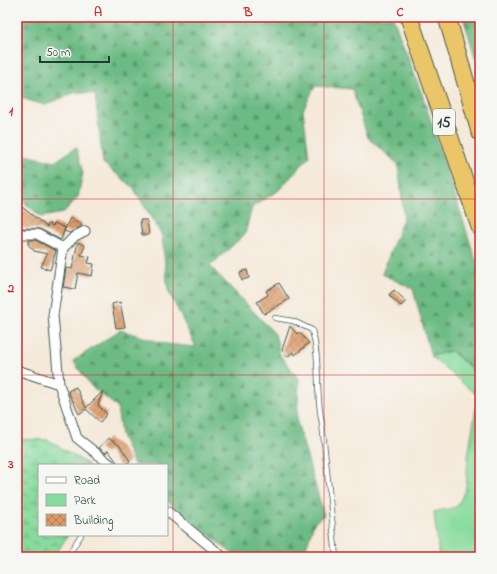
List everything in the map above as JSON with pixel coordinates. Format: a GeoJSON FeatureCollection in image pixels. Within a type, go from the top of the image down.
{"type":"FeatureCollection","features":[{"type":"Feature","properties":{"kind":"highway","name":"15"},"geometry":{"type":"LineString","coordinates":[[409,17],[480,227]]}},
{"type":"Feature","properties":{"kind":"highway","name":"15"},"geometry":{"type":"LineString","coordinates":[[446,17],[480,132]]}},
{"type":"Feature","properties":{"kind":"street"},"geometry":{"type":"LineString","coordinates":[[85,231],[75,236],[63,248],[53,315],[59,384],[78,438],[110,464]]}},
{"type":"Feature","properties":{"kind":"street"},"geometry":{"type":"LineString","coordinates":[[17,234],[37,234],[63,248]]}},
{"type":"Feature","properties":{"kind":"street"},"geometry":{"type":"LineString","coordinates":[[17,370],[59,384]]}},
{"type":"Feature","properties":{"kind":"street"},"geometry":{"type":"LineString","coordinates":[[168,512],[223,557]]}},
{"type":"Feature","properties":{"kind":"lane"},"geometry":{"type":"LineString","coordinates":[[275,318],[293,321],[312,330],[316,344],[319,379],[318,404],[322,423],[336,557]]}},
{"type":"Feature","properties":{"kind":"lane"},"geometry":{"type":"LineString","coordinates":[[67,557],[80,536]]}},
{"type":"Feature","properties":{"kind":"green space"},"geometry":{"type":"Polygon","coordinates":[[[17,17],[393,17],[423,97],[480,273],[480,375],[451,351],[431,356],[413,289],[382,274],[404,216],[398,164],[368,138],[352,89],[315,86],[303,110],[309,157],[278,191],[252,207],[245,234],[210,266],[275,334],[280,355],[299,379],[297,422],[324,515],[314,523],[306,548],[295,557],[236,557],[168,502],[168,464],[134,464],[121,435],[117,407],[91,386],[73,361],[120,330],[166,344],[196,347],[168,290],[162,236],[133,187],[103,163],[95,94],[76,92],[45,105],[17,97],[17,17]]]}},
{"type":"Feature","properties":{"kind":"green space"},"geometry":{"type":"Polygon","coordinates":[[[463,17],[480,17],[480,73],[463,17]]]}},
{"type":"Feature","properties":{"kind":"green space"},"geometry":{"type":"Polygon","coordinates":[[[76,147],[83,173],[78,197],[63,213],[41,217],[17,196],[17,153],[55,162],[76,147]]]}},
{"type":"Feature","properties":{"kind":"green space"},"geometry":{"type":"Polygon","coordinates":[[[451,351],[480,376],[480,557],[439,557],[434,512],[457,507],[466,488],[468,456],[478,396],[431,356],[451,351]]]}},
{"type":"Feature","properties":{"kind":"green space"},"geometry":{"type":"Polygon","coordinates":[[[17,439],[48,440],[87,464],[38,464],[38,536],[67,536],[54,557],[17,557],[17,439]]]}},
{"type":"Feature","properties":{"kind":"building"},"geometry":{"type":"Polygon","coordinates":[[[17,203],[47,227],[48,224],[53,226],[54,223],[65,228],[61,240],[40,229],[21,228],[17,225],[17,203]]]}},
{"type":"Feature","properties":{"kind":"building"},"geometry":{"type":"Polygon","coordinates":[[[70,218],[82,224],[70,233],[64,231],[70,218]]]}},
{"type":"Feature","properties":{"kind":"building"},"geometry":{"type":"Polygon","coordinates":[[[140,220],[147,220],[149,235],[142,235],[140,220]]]}},
{"type":"Feature","properties":{"kind":"building"},"geometry":{"type":"Polygon","coordinates":[[[29,240],[35,240],[56,251],[50,270],[41,267],[47,254],[34,251],[28,244],[29,240]]]}},
{"type":"Feature","properties":{"kind":"building"},"geometry":{"type":"Polygon","coordinates":[[[78,242],[85,246],[81,255],[90,257],[88,263],[94,264],[92,276],[78,273],[75,289],[63,287],[66,268],[72,269],[78,242]]]}},
{"type":"Feature","properties":{"kind":"building"},"geometry":{"type":"Polygon","coordinates":[[[247,270],[249,278],[242,280],[240,272],[247,270]]]}},
{"type":"Feature","properties":{"kind":"building"},"geometry":{"type":"Polygon","coordinates":[[[279,283],[289,299],[264,314],[257,302],[268,295],[266,291],[279,283]]]}},
{"type":"Feature","properties":{"kind":"building"},"geometry":{"type":"Polygon","coordinates":[[[394,290],[406,301],[401,306],[389,295],[394,290]]]}},
{"type":"Feature","properties":{"kind":"building"},"geometry":{"type":"Polygon","coordinates":[[[120,302],[125,327],[116,328],[112,304],[120,302]]]}},
{"type":"Feature","properties":{"kind":"building"},"geometry":{"type":"Polygon","coordinates":[[[290,326],[297,334],[299,332],[309,343],[295,355],[293,352],[287,357],[282,350],[290,326]]]}},
{"type":"Feature","properties":{"kind":"building"},"geometry":{"type":"Polygon","coordinates":[[[76,387],[86,408],[103,391],[98,405],[107,414],[100,422],[86,409],[79,414],[68,391],[76,387]]]}},
{"type":"Feature","properties":{"kind":"building"},"geometry":{"type":"Polygon","coordinates":[[[108,438],[120,446],[130,461],[126,464],[118,464],[108,450],[106,453],[99,448],[108,438]]]}}]}
